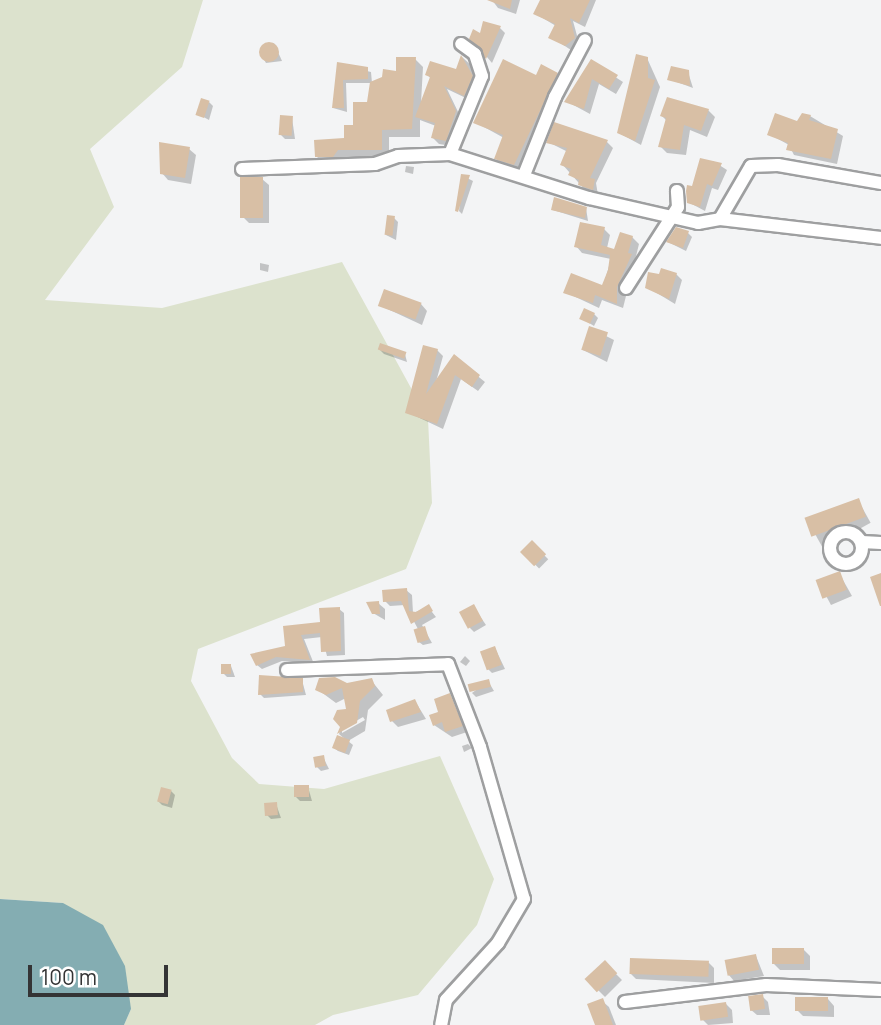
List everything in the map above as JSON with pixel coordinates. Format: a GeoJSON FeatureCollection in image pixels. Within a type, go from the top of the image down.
{"type":"FeatureCollection","features":[{"type":"Feature","properties":{"kind":"street"},"geometry":{"type":"LineString","coordinates":[[524,175],[555,97],[585,40]]}},
{"type":"Feature","properties":{"kind":"street"},"geometry":{"type":"LineString","coordinates":[[450,153],[482,75],[475,54],[461,44]]}},
{"type":"Feature","properties":{"kind":"street"},"geometry":{"type":"LineString","coordinates":[[242,169],[375,164],[398,156],[450,153],[589,198],[698,223],[720,219],[881,238]]}},
{"type":"Feature","properties":{"kind":"street"},"geometry":{"type":"LineString","coordinates":[[720,219],[751,166],[778,165],[881,183]]}},
{"type":"Feature","properties":{"kind":"street"},"geometry":{"type":"LineString","coordinates":[[626,288],[668,217],[678,208],[677,191]]}},
{"type":"Feature","properties":{"kind":"street"},"geometry":{"type":"LineString","coordinates":[[862,542],[881,543]]}},
{"type":"Feature","properties":{"kind":"street"},"geometry":{"type":"LineString","coordinates":[[287,670],[448,664],[480,747],[524,898],[498,943],[446,1000],[441,1025]]}},
{"type":"Feature","properties":{"kind":"street"},"geometry":{"type":"LineString","coordinates":[[625,1002],[766,985],[881,990]]}},
{"type":"Feature","properties":{"kind":"green space"},"geometry":{"type":"Polygon","coordinates":[[[0,0],[203,0],[182,67],[90,149],[114,207],[45,300],[162,308],[342,262],[428,419],[432,503],[406,569],[198,649],[191,681],[232,758],[259,784],[324,789],[440,756],[494,879],[477,925],[418,995],[333,1015],[315,1025],[124,1025],[131,1009],[63,903],[0,899],[0,0]]]}},
{"type":"Feature","properties":{"kind":"water"},"geometry":{"type":"Polygon","coordinates":[[[0,899],[63,903],[103,925],[125,966],[131,1009],[124,1025],[0,1025],[0,899]]]}},
{"type":"Feature","properties":{"kind":"building"},"geometry":{"type":"Polygon","coordinates":[[[487,0],[512,0],[510,9],[487,0]]]}},
{"type":"Feature","properties":{"kind":"building"},"geometry":{"type":"Polygon","coordinates":[[[540,0],[590,0],[579,23],[570,18],[575,38],[565,46],[548,38],[555,24],[533,14],[540,0]]]}},
{"type":"Feature","properties":{"kind":"building"},"geometry":{"type":"Polygon","coordinates":[[[483,21],[501,26],[486,59],[469,39],[473,29],[480,33],[483,21]]]}},
{"type":"Feature","properties":{"kind":"building"},"geometry":{"type":"Polygon","coordinates":[[[269,42],[276,45],[279,52],[276,59],[269,62],[262,59],[259,52],[262,45],[269,42]]]}},
{"type":"Feature","properties":{"kind":"building"},"geometry":{"type":"Polygon","coordinates":[[[636,54],[648,57],[648,78],[655,80],[635,141],[617,133],[636,54]]]}},
{"type":"Feature","properties":{"kind":"building"},"geometry":{"type":"Polygon","coordinates":[[[461,55],[473,76],[464,96],[444,86],[456,111],[446,141],[431,138],[435,123],[415,117],[430,77],[425,75],[430,61],[456,69],[461,55]]]}},
{"type":"Feature","properties":{"kind":"building"},"geometry":{"type":"Polygon","coordinates":[[[396,57],[416,57],[412,129],[382,130],[382,150],[338,150],[333,157],[315,157],[314,140],[344,138],[344,125],[353,125],[353,102],[367,102],[370,82],[382,77],[383,69],[396,71],[396,57]]]}},
{"type":"Feature","properties":{"kind":"building"},"geometry":{"type":"Polygon","coordinates":[[[503,59],[536,75],[541,64],[558,73],[514,165],[494,159],[503,135],[473,123],[503,59]]]}},
{"type":"Feature","properties":{"kind":"building"},"geometry":{"type":"Polygon","coordinates":[[[591,59],[618,75],[609,89],[592,79],[584,109],[564,102],[591,59]]]}},
{"type":"Feature","properties":{"kind":"building"},"geometry":{"type":"Polygon","coordinates":[[[337,62],[368,67],[368,79],[343,80],[344,108],[332,108],[337,62]]]}},
{"type":"Feature","properties":{"kind":"building"},"geometry":{"type":"Polygon","coordinates":[[[671,66],[689,70],[690,86],[667,80],[671,66]]]}},
{"type":"Feature","properties":{"kind":"building"},"geometry":{"type":"Polygon","coordinates":[[[667,97],[709,109],[701,131],[684,125],[680,150],[658,147],[666,118],[660,116],[667,97]]]}},
{"type":"Feature","properties":{"kind":"building"},"geometry":{"type":"Polygon","coordinates":[[[201,98],[210,101],[204,118],[195,115],[201,98]]]}},
{"type":"Feature","properties":{"kind":"building"},"geometry":{"type":"Polygon","coordinates":[[[775,113],[797,121],[802,113],[811,115],[809,120],[838,129],[831,159],[786,150],[788,143],[767,135],[775,113]]]}},
{"type":"Feature","properties":{"kind":"building"},"geometry":{"type":"Polygon","coordinates":[[[280,115],[293,116],[292,136],[279,135],[280,115]]]}},
{"type":"Feature","properties":{"kind":"building"},"geometry":{"type":"Polygon","coordinates":[[[554,122],[608,140],[590,178],[595,179],[593,190],[578,185],[579,180],[568,175],[571,169],[560,165],[567,148],[546,143],[554,122]]]}},
{"type":"Feature","properties":{"kind":"building"},"geometry":{"type":"Polygon","coordinates":[[[159,142],[190,147],[185,178],[160,174],[159,142]]]}},
{"type":"Feature","properties":{"kind":"building"},"geometry":{"type":"Polygon","coordinates":[[[700,158],[722,163],[712,186],[707,184],[700,207],[687,203],[686,191],[687,185],[692,186],[700,158]]]}},
{"type":"Feature","properties":{"kind":"building"},"geometry":{"type":"Polygon","coordinates":[[[461,174],[470,175],[458,212],[455,211],[461,174]]]}},
{"type":"Feature","properties":{"kind":"building"},"geometry":{"type":"Polygon","coordinates":[[[240,177],[263,177],[263,218],[240,218],[240,177]]]}},
{"type":"Feature","properties":{"kind":"building"},"geometry":{"type":"Polygon","coordinates":[[[554,197],[587,207],[585,218],[551,210],[554,197]]]}},
{"type":"Feature","properties":{"kind":"building"},"geometry":{"type":"Polygon","coordinates":[[[387,215],[395,216],[393,236],[385,235],[387,215]]]}},
{"type":"Feature","properties":{"kind":"building"},"geometry":{"type":"Polygon","coordinates":[[[580,222],[605,227],[601,245],[614,249],[620,232],[633,236],[628,253],[632,254],[617,287],[617,304],[595,295],[593,303],[563,293],[571,273],[602,285],[608,270],[610,255],[574,247],[580,222]]]}},
{"type":"Feature","properties":{"kind":"building"},"geometry":{"type":"Polygon","coordinates":[[[676,227],[689,231],[683,248],[666,242],[676,227]]]}},
{"type":"Feature","properties":{"kind":"building"},"geometry":{"type":"Polygon","coordinates":[[[661,268],[677,273],[669,299],[645,288],[648,272],[659,274],[661,268]]]}},
{"type":"Feature","properties":{"kind":"building"},"geometry":{"type":"Polygon","coordinates":[[[384,289],[422,303],[415,320],[378,306],[384,289]]]}},
{"type":"Feature","properties":{"kind":"building"},"geometry":{"type":"Polygon","coordinates":[[[584,308],[595,313],[590,324],[579,319],[584,308]]]}},
{"type":"Feature","properties":{"kind":"building"},"geometry":{"type":"Polygon","coordinates":[[[589,326],[608,332],[600,356],[581,350],[589,326]]]}},
{"type":"Feature","properties":{"kind":"building"},"geometry":{"type":"Polygon","coordinates":[[[380,343],[406,352],[404,359],[378,350],[380,343]]]}},
{"type":"Feature","properties":{"kind":"building"},"geometry":{"type":"Polygon","coordinates":[[[423,345],[438,349],[426,394],[454,354],[480,375],[472,387],[455,375],[437,424],[405,413],[423,345]]]}},
{"type":"Feature","properties":{"kind":"building"},"geometry":{"type":"Polygon","coordinates":[[[859,498],[866,517],[811,537],[804,518],[859,498]]]}},
{"type":"Feature","properties":{"kind":"building"},"geometry":{"type":"Polygon","coordinates":[[[532,540],[546,554],[534,566],[520,552],[532,540]]]}},
{"type":"Feature","properties":{"kind":"building"},"geometry":{"type":"Polygon","coordinates":[[[840,571],[847,590],[822,599],[816,580],[840,571]]]}},
{"type":"Feature","properties":{"kind":"building"},"geometry":{"type":"Polygon","coordinates":[[[881,573],[881,606],[880,606],[870,577],[881,573]]]}},
{"type":"Feature","properties":{"kind":"building"},"geometry":{"type":"Polygon","coordinates":[[[407,588],[409,611],[416,612],[429,604],[433,611],[411,624],[401,601],[383,602],[382,590],[407,588]]]}},
{"type":"Feature","properties":{"kind":"building"},"geometry":{"type":"Polygon","coordinates":[[[379,601],[380,614],[372,614],[366,602],[379,601]]]}},
{"type":"Feature","properties":{"kind":"building"},"geometry":{"type":"Polygon","coordinates":[[[474,604],[483,621],[468,629],[459,612],[474,604]]]}},
{"type":"Feature","properties":{"kind":"building"},"geometry":{"type":"Polygon","coordinates":[[[340,607],[341,651],[321,652],[320,633],[301,635],[310,660],[276,657],[256,666],[250,654],[285,646],[283,626],[320,622],[319,608],[340,607]]]}},
{"type":"Feature","properties":{"kind":"building"},"geometry":{"type":"Polygon","coordinates":[[[425,626],[429,639],[418,643],[414,630],[425,626]]]}},
{"type":"Feature","properties":{"kind":"building"},"geometry":{"type":"Polygon","coordinates":[[[495,646],[502,665],[487,670],[480,651],[495,646]]]}},
{"type":"Feature","properties":{"kind":"building"},"geometry":{"type":"Polygon","coordinates":[[[221,664],[231,664],[231,674],[221,674],[221,664]]]}},
{"type":"Feature","properties":{"kind":"building"},"geometry":{"type":"Polygon","coordinates":[[[259,675],[303,678],[303,692],[258,695],[259,675]]]}},
{"type":"Feature","properties":{"kind":"building"},"geometry":{"type":"Polygon","coordinates":[[[335,677],[347,683],[372,678],[375,686],[360,701],[357,723],[337,734],[340,727],[333,719],[337,710],[346,709],[342,688],[326,695],[315,690],[319,678],[335,677]]]}},
{"type":"Feature","properties":{"kind":"building"},"geometry":{"type":"Polygon","coordinates":[[[489,679],[491,687],[470,692],[468,684],[489,679]]]}},
{"type":"Feature","properties":{"kind":"building"},"geometry":{"type":"Polygon","coordinates":[[[450,693],[463,726],[445,732],[442,722],[433,726],[429,715],[438,712],[434,699],[450,693]]]}},
{"type":"Feature","properties":{"kind":"building"},"geometry":{"type":"Polygon","coordinates":[[[415,699],[421,712],[390,722],[386,710],[415,699]]]}},
{"type":"Feature","properties":{"kind":"building"},"geometry":{"type":"Polygon","coordinates":[[[337,735],[350,740],[345,753],[332,748],[337,735]]]}},
{"type":"Feature","properties":{"kind":"building"},"geometry":{"type":"Polygon","coordinates":[[[324,755],[326,766],[315,768],[313,757],[324,755]]]}},
{"type":"Feature","properties":{"kind":"building"},"geometry":{"type":"Polygon","coordinates":[[[294,785],[309,785],[309,797],[294,797],[294,785]]]}},
{"type":"Feature","properties":{"kind":"building"},"geometry":{"type":"Polygon","coordinates":[[[161,787],[172,790],[168,804],[157,801],[161,787]]]}},
{"type":"Feature","properties":{"kind":"building"},"geometry":{"type":"Polygon","coordinates":[[[277,802],[278,815],[265,816],[264,803],[277,802]]]}},
{"type":"Feature","properties":{"kind":"building"},"geometry":{"type":"Polygon","coordinates":[[[772,948],[804,948],[804,964],[772,964],[772,948]]]}},
{"type":"Feature","properties":{"kind":"building"},"geometry":{"type":"Polygon","coordinates":[[[756,954],[759,970],[728,976],[725,960],[756,954]]]}},
{"type":"Feature","properties":{"kind":"building"},"geometry":{"type":"Polygon","coordinates":[[[630,958],[709,961],[708,977],[629,974],[630,958]]]}},
{"type":"Feature","properties":{"kind":"building"},"geometry":{"type":"Polygon","coordinates":[[[605,960],[617,973],[597,992],[585,979],[605,960]]]}},
{"type":"Feature","properties":{"kind":"building"},"geometry":{"type":"Polygon","coordinates":[[[763,994],[765,1009],[750,1011],[748,996],[763,994]]]}},
{"type":"Feature","properties":{"kind":"building"},"geometry":{"type":"Polygon","coordinates":[[[795,997],[828,997],[828,1011],[795,1011],[795,997]]]}},
{"type":"Feature","properties":{"kind":"building"},"geometry":{"type":"Polygon","coordinates":[[[603,998],[613,1025],[595,1025],[587,1004],[603,998]]]}},
{"type":"Feature","properties":{"kind":"building"},"geometry":{"type":"Polygon","coordinates":[[[726,1002],[728,1017],[700,1021],[698,1006],[726,1002]]]}}]}
